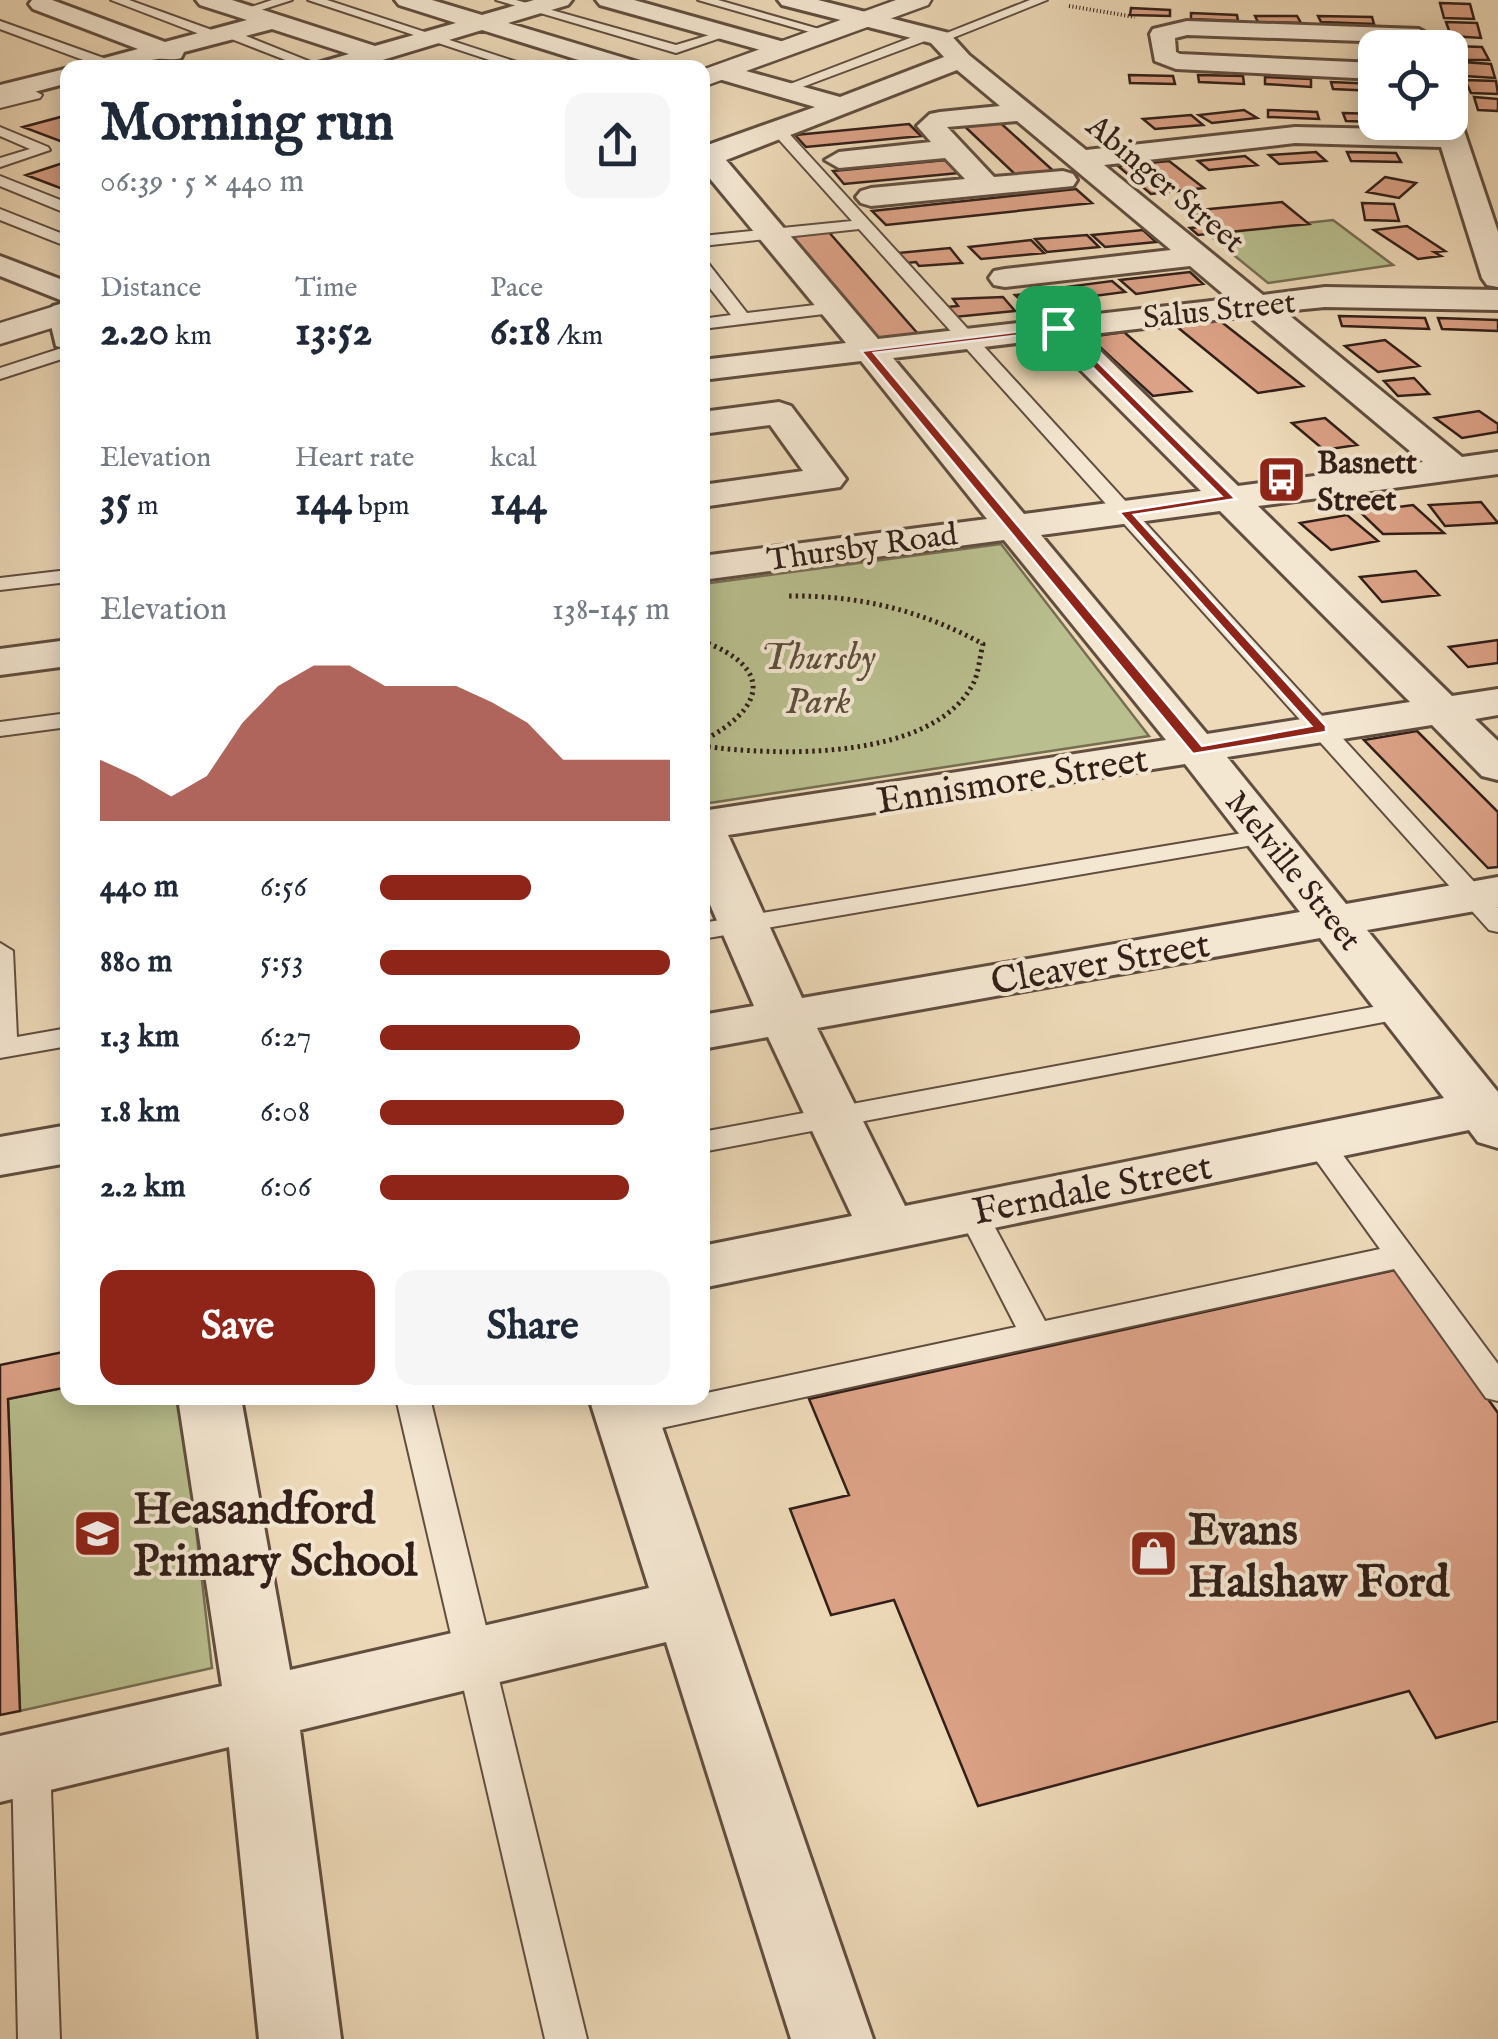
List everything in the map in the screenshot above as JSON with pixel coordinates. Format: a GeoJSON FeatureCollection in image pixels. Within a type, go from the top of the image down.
{"type":"FeatureCollection","features":[{"type":"Feature","properties":{"kind":"street"},"geometry":{"type":"LineString","coordinates":[[208,0],[242,12],[280,11],[393,60]]}},
{"type":"Feature","properties":{"kind":"street"},"geometry":{"type":"LineString","coordinates":[[407,0],[606,60]]}},
{"type":"Feature","properties":{"kind":"street"},"geometry":{"type":"LineString","coordinates":[[352,60],[560,0]]}},
{"type":"Feature","properties":{"kind":"street"},"geometry":{"type":"LineString","coordinates":[[608,0],[782,49]]}},
{"type":"Feature","properties":{"kind":"street","name":"Abinger Street"},"geometry":{"type":"LineString","coordinates":[[790,0],[942,44],[1026,112],[1072,169],[1198,256],[1454,469]]}},
{"type":"Feature","properties":{"kind":"street"},"geometry":{"type":"LineString","coordinates":[[712,75],[914,0]]}},
{"type":"Feature","properties":{"kind":"street"},"geometry":{"type":"LineString","coordinates":[[0,16],[50,2],[190,60]]}},
{"type":"Feature","properties":{"kind":"street"},"geometry":{"type":"LineString","coordinates":[[125,60],[221,34],[280,11]]}},
{"type":"Feature","properties":{"kind":"street"},"geometry":{"type":"LineString","coordinates":[[1358,33],[1170,29],[1162,34],[1164,56],[1176,62],[1358,71]]}},
{"type":"Feature","properties":{"kind":"street"},"geometry":{"type":"LineString","coordinates":[[710,156],[841,106],[942,44]]}},
{"type":"Feature","properties":{"kind":"street"},"geometry":{"type":"LineString","coordinates":[[0,68],[38,88]]}},
{"type":"Feature","properties":{"kind":"street"},"geometry":{"type":"LineString","coordinates":[[712,75],[784,89],[841,106]]}},
{"type":"Feature","properties":{"kind":"street"},"geometry":{"type":"LineString","coordinates":[[0,93],[38,88],[60,78]]}},
{"type":"Feature","properties":{"kind":"street"},"geometry":{"type":"LineString","coordinates":[[987,186],[931,126],[940,120],[1026,112]]}},
{"type":"Feature","properties":{"kind":"street"},"geometry":{"type":"LineString","coordinates":[[867,211],[1072,169],[1295,135],[1358,133]]}},
{"type":"Feature","properties":{"kind":"street"},"geometry":{"type":"LineString","coordinates":[[1453,140],[1498,278]]}},
{"type":"Feature","properties":{"kind":"street"},"geometry":{"type":"LineString","coordinates":[[839,160],[950,149]]}},
{"type":"Feature","properties":{"kind":"street","name":"Melville Street"},"geometry":{"type":"LineString","coordinates":[[710,164],[772,233],[1198,751],[1490,1119]]}},
{"type":"Feature","properties":{"kind":"street"},"geometry":{"type":"LineString","coordinates":[[1006,278],[1198,256]]}},
{"type":"Feature","properties":{"kind":"street"},"geometry":{"type":"LineString","coordinates":[[6,272],[60,309]]}},
{"type":"Feature","properties":{"kind":"street","name":"Salus Street"},"geometry":{"type":"LineString","coordinates":[[710,369],[1258,304],[1380,296],[1498,300]]}},
{"type":"Feature","properties":{"kind":"street"},"geometry":{"type":"LineString","coordinates":[[0,334],[60,316]]}},
{"type":"Feature","properties":{"kind":"street"},"geometry":{"type":"LineString","coordinates":[[1058,328],[1498,766]]}},
{"type":"Feature","properties":{"kind":"street"},"geometry":{"type":"LineString","coordinates":[[710,422],[779,414],[827,480],[710,495]]}},
{"type":"Feature","properties":{"kind":"street","name":"Thursby Road"},"geometry":{"type":"LineString","coordinates":[[710,567],[1498,463]]}},
{"type":"Feature","properties":{"kind":"street"},"geometry":{"type":"LineString","coordinates":[[0,662],[60,654]]}},
{"type":"Feature","properties":{"kind":"street","name":"Ennismore Street"},"geometry":{"type":"LineString","coordinates":[[710,827],[1498,702]]}},
{"type":"Feature","properties":{"kind":"street"},"geometry":{"type":"LineString","coordinates":[[710,866],[723,928],[784,1017],[888,1229]]}},
{"type":"Feature","properties":{"kind":"street","name":"Cleaver Street"},"geometry":{"type":"LineString","coordinates":[[710,1031],[1334,920],[1490,904]]}},
{"type":"Feature","properties":{"kind":"street","name":"Ferndale Street"},"geometry":{"type":"LineString","coordinates":[[710,1264],[1318,1142],[1490,1119]]}},
{"type":"Feature","properties":{"kind":"street"},"geometry":{"type":"LineString","coordinates":[[0,1156],[60,1145]]}},
{"type":"Feature","properties":{"kind":"street"},"geometry":{"type":"LineString","coordinates":[[209,1405],[261,1707],[300,2039]]}},
{"type":"Feature","properties":{"kind":"street"},"geometry":{"type":"LineString","coordinates":[[625,1410],[832,2039]]}},
{"type":"Feature","properties":{"kind":"street"},"geometry":{"type":"LineString","coordinates":[[16,1766],[688,1608]]}},
{"type":"Feature","properties":{"kind":"lane"},"geometry":{"type":"LineString","coordinates":[[117,0],[299,60]]}},
{"type":"Feature","properties":{"kind":"lane"},"geometry":{"type":"LineString","coordinates":[[314,0],[504,60]]}},
{"type":"Feature","properties":{"kind":"lane"},"geometry":{"type":"LineString","coordinates":[[502,0],[676,50]]}},
{"type":"Feature","properties":{"kind":"lane"},"geometry":{"type":"LineString","coordinates":[[704,0],[827,33]]}},
{"type":"Feature","properties":{"kind":"lane"},"geometry":{"type":"LineString","coordinates":[[784,89],[942,44],[1041,0]]}},
{"type":"Feature","properties":{"kind":"lane"},"geometry":{"type":"LineString","coordinates":[[0,25],[86,60]]}},
{"type":"Feature","properties":{"kind":"lane"},"geometry":{"type":"LineString","coordinates":[[649,60],[726,34]]}},
{"type":"Feature","properties":{"kind":"lane"},"geometry":{"type":"LineString","coordinates":[[0,104],[38,88]]}},
{"type":"Feature","properties":{"kind":"lane"},"geometry":{"type":"LineString","coordinates":[[778,130],[867,211],[968,339],[1321,729],[1490,904]]}},
{"type":"Feature","properties":{"kind":"lane"},"geometry":{"type":"LineString","coordinates":[[0,132],[43,150],[0,163]]}},
{"type":"Feature","properties":{"kind":"lane"},"geometry":{"type":"LineString","coordinates":[[0,182],[60,206]]}},
{"type":"Feature","properties":{"kind":"lane"},"geometry":{"type":"LineString","coordinates":[[710,240],[772,233],[867,211]]}},
{"type":"Feature","properties":{"kind":"lane"},"geometry":{"type":"LineString","coordinates":[[0,214],[60,239]]}},
{"type":"Feature","properties":{"kind":"lane"},"geometry":{"type":"LineString","coordinates":[[710,276],[743,319]]}},
{"type":"Feature","properties":{"kind":"lane"},"geometry":{"type":"LineString","coordinates":[[710,323],[832,308]]}},
{"type":"Feature","properties":{"kind":"lane"},"geometry":{"type":"LineString","coordinates":[[0,374],[60,355]]}},
{"type":"Feature","properties":{"kind":"lane"},"geometry":{"type":"LineString","coordinates":[[0,584],[60,577]]}},
{"type":"Feature","properties":{"kind":"lane"},"geometry":{"type":"LineString","coordinates":[[0,729],[60,721]]}},
{"type":"Feature","properties":{"kind":"lane"},"geometry":{"type":"LineString","coordinates":[[723,928],[1267,836]]}},
{"type":"Feature","properties":{"kind":"lane"},"geometry":{"type":"LineString","coordinates":[[0,951],[2,1048],[60,1038]]}},
{"type":"Feature","properties":{"kind":"lane"},"geometry":{"type":"LineString","coordinates":[[710,1140],[1405,1010]]}},
{"type":"Feature","properties":{"kind":"lane"},"geometry":{"type":"LineString","coordinates":[[1318,1142],[1498,1389]]}},
{"type":"Feature","properties":{"kind":"lane"},"geometry":{"type":"LineString","coordinates":[[972,1212],[1036,1334]]}},
{"type":"Feature","properties":{"kind":"lane"},"geometry":{"type":"LineString","coordinates":[[710,1394],[1036,1334],[1401,1256]]}},
{"type":"Feature","properties":{"kind":"lane"},"geometry":{"type":"LineString","coordinates":[[415,1405],[566,2039]]}},
{"type":"Feature","properties":{"kind":"lane"},"geometry":{"type":"LineString","coordinates":[[625,1410],[652,1405]]}},
{"type":"Feature","properties":{"kind":"lane"},"geometry":{"type":"LineString","coordinates":[[16,1766],[39,2039]]}},
{"type":"Feature","properties":{"kind":"path"},"geometry":{"type":"LineString","coordinates":[[1062,4],[1127,14],[1170,29]]}},
{"type":"Feature","properties":{"kind":"path"},"geometry":{"type":"LineString","coordinates":[[710,746],[739,754],[838,752],[917,728],[948,713],[980,676],[983,644],[922,614],[832,597],[778,597]]}},
{"type":"Feature","properties":{"kind":"path"},"geometry":{"type":"LineString","coordinates":[[710,645],[738,657],[752,675],[756,694],[748,714],[710,740]]}},
{"type":"Feature","properties":{"kind":"green space"},"geometry":{"type":"Polygon","coordinates":[[[1333,220],[1393,265],[1268,283],[1208,234],[1333,220]]]}},
{"type":"Feature","properties":{"kind":"green space","name":"Thursby Park"},"geometry":{"type":"Polygon","coordinates":[[[1001,544],[1149,736],[710,803],[710,583],[1001,544]]]}},
{"type":"Feature","properties":{"kind":"green space","name":"Heasandford Primary School"},"geometry":{"type":"Polygon","coordinates":[[[60,1388],[60,1405],[182,1405],[212,1668],[20,1711],[8,1399],[60,1388]]]}},
{"type":"Feature","properties":{"kind":"building"},"geometry":{"type":"Polygon","coordinates":[[[1440,3],[1470,4],[1474,19],[1444,18],[1440,3]]]}},
{"type":"Feature","properties":{"kind":"building"},"geometry":{"type":"Polygon","coordinates":[[[1131,8],[1170,10],[1170,16],[1130,15],[1131,8]]]}},
{"type":"Feature","properties":{"kind":"building"},"geometry":{"type":"Polygon","coordinates":[[[1191,13],[1237,15],[1238,21],[1191,19],[1191,13]]]}},
{"type":"Feature","properties":{"kind":"building"},"geometry":{"type":"Polygon","coordinates":[[[1255,16],[1297,16],[1301,23],[1258,22],[1255,16]]]}},
{"type":"Feature","properties":{"kind":"building"},"geometry":{"type":"Polygon","coordinates":[[[1318,16],[1372,17],[1374,24],[1321,22],[1318,16]]]}},
{"type":"Feature","properties":{"kind":"building"},"geometry":{"type":"Polygon","coordinates":[[[1446,22],[1477,23],[1481,38],[1468,37],[1468,30],[1449,30],[1446,22]]]}},
{"type":"Feature","properties":{"kind":"building"},"geometry":{"type":"Polygon","coordinates":[[[1468,47],[1482,47],[1489,60],[1468,60],[1468,47]]]}},
{"type":"Feature","properties":{"kind":"building"},"geometry":{"type":"Polygon","coordinates":[[[1468,62],[1491,64],[1495,78],[1468,76],[1468,62]]]}},
{"type":"Feature","properties":{"kind":"building"},"geometry":{"type":"Polygon","coordinates":[[[1129,75],[1173,76],[1175,84],[1130,83],[1129,75]]]}},
{"type":"Feature","properties":{"kind":"building"},"geometry":{"type":"Polygon","coordinates":[[[1198,75],[1243,76],[1244,84],[1199,82],[1198,75]]]}},
{"type":"Feature","properties":{"kind":"building"},"geometry":{"type":"Polygon","coordinates":[[[1265,77],[1311,79],[1311,87],[1265,84],[1265,77]]]}},
{"type":"Feature","properties":{"kind":"building"},"geometry":{"type":"Polygon","coordinates":[[[1468,80],[1496,81],[1498,94],[1471,93],[1468,80]]]}},
{"type":"Feature","properties":{"kind":"building"},"geometry":{"type":"Polygon","coordinates":[[[1331,82],[1358,83],[1358,90],[1333,89],[1331,82]]]}},
{"type":"Feature","properties":{"kind":"building"},"geometry":{"type":"Polygon","coordinates":[[[1474,97],[1498,99],[1498,111],[1478,110],[1474,97]]]}},
{"type":"Feature","properties":{"kind":"building"},"geometry":{"type":"Polygon","coordinates":[[[1244,110],[1257,118],[1212,123],[1199,115],[1244,110]]]}},
{"type":"Feature","properties":{"kind":"building"},"geometry":{"type":"Polygon","coordinates":[[[1268,110],[1317,112],[1319,119],[1268,117],[1268,110]]]}},
{"type":"Feature","properties":{"kind":"building"},"geometry":{"type":"Polygon","coordinates":[[[1343,113],[1358,113],[1358,121],[1346,121],[1343,113]]]}},
{"type":"Feature","properties":{"kind":"building"},"geometry":{"type":"Polygon","coordinates":[[[1191,115],[1203,125],[1155,129],[1143,119],[1191,115]]]}},
{"type":"Feature","properties":{"kind":"building"},"geometry":{"type":"Polygon","coordinates":[[[60,117],[60,141],[23,127],[60,117]]]}},
{"type":"Feature","properties":{"kind":"building"},"geometry":{"type":"Polygon","coordinates":[[[995,118],[1059,176],[1020,179],[959,121],[995,118]]]}},
{"type":"Feature","properties":{"kind":"building"},"geometry":{"type":"Polygon","coordinates":[[[909,124],[921,136],[806,147],[795,135],[909,124]]]}},
{"type":"Feature","properties":{"kind":"building"},"geometry":{"type":"Polygon","coordinates":[[[1316,152],[1326,161],[1279,164],[1269,155],[1316,152]]]}},
{"type":"Feature","properties":{"kind":"building"},"geometry":{"type":"Polygon","coordinates":[[[1347,152],[1396,153],[1401,162],[1351,161],[1347,152]]]}},
{"type":"Feature","properties":{"kind":"building"},"geometry":{"type":"Polygon","coordinates":[[[1245,156],[1257,165],[1209,170],[1198,161],[1245,156]]]}},
{"type":"Feature","properties":{"kind":"building"},"geometry":{"type":"Polygon","coordinates":[[[946,160],[959,173],[844,184],[833,171],[946,160]]]}},
{"type":"Feature","properties":{"kind":"building"},"geometry":{"type":"Polygon","coordinates":[[[1169,161],[1204,188],[1151,194],[1118,166],[1169,161]]]}},
{"type":"Feature","properties":{"kind":"building"},"geometry":{"type":"Polygon","coordinates":[[[60,164],[60,188],[26,175],[60,164]]]}},
{"type":"Feature","properties":{"kind":"building"},"geometry":{"type":"Polygon","coordinates":[[[1385,177],[1416,183],[1399,198],[1367,192],[1385,177]]]}},
{"type":"Feature","properties":{"kind":"building"},"geometry":{"type":"Polygon","coordinates":[[[1076,189],[1092,203],[886,225],[872,211],[1076,189]]]}},
{"type":"Feature","properties":{"kind":"building"},"geometry":{"type":"Polygon","coordinates":[[[1282,202],[1309,224],[1198,235],[1190,228],[1200,227],[1187,215],[1203,214],[1199,210],[1282,202]]]}},
{"type":"Feature","properties":{"kind":"building"},"geometry":{"type":"Polygon","coordinates":[[[1362,203],[1394,204],[1399,221],[1365,220],[1362,203]]]}},
{"type":"Feature","properties":{"kind":"building"},"geometry":{"type":"Polygon","coordinates":[[[1407,226],[1445,251],[1434,252],[1441,256],[1418,259],[1374,230],[1407,226]]]}},
{"type":"Feature","properties":{"kind":"building"},"geometry":{"type":"Polygon","coordinates":[[[827,230],[919,335],[878,339],[789,234],[827,230]]]}},
{"type":"Feature","properties":{"kind":"building"},"geometry":{"type":"Polygon","coordinates":[[[1143,230],[1156,242],[1105,247],[1092,235],[1143,230]]]}},
{"type":"Feature","properties":{"kind":"building"},"geometry":{"type":"Polygon","coordinates":[[[1087,235],[1099,247],[1047,252],[1035,239],[1087,235]]]}},
{"type":"Feature","properties":{"kind":"building"},"geometry":{"type":"Polygon","coordinates":[[[1031,240],[1044,253],[981,259],[969,247],[1031,240]]]}},
{"type":"Feature","properties":{"kind":"building"},"geometry":{"type":"Polygon","coordinates":[[[950,248],[962,263],[919,266],[916,262],[906,263],[898,253],[950,248]]]}},
{"type":"Feature","properties":{"kind":"building"},"geometry":{"type":"Polygon","coordinates":[[[1190,272],[1203,284],[1136,294],[1120,280],[1190,272]]]}},
{"type":"Feature","properties":{"kind":"building"},"geometry":{"type":"Polygon","coordinates":[[[1112,281],[1125,292],[1079,298],[1066,287],[1112,281]]]}},
{"type":"Feature","properties":{"kind":"building"},"geometry":{"type":"Polygon","coordinates":[[[1061,290],[1074,301],[1028,307],[1015,295],[1061,290]]]}},
{"type":"Feature","properties":{"kind":"building"},"geometry":{"type":"Polygon","coordinates":[[[1003,297],[1015,311],[954,317],[946,307],[958,306],[953,299],[1003,297]]]}},
{"type":"Feature","properties":{"kind":"building"},"geometry":{"type":"Polygon","coordinates":[[[1339,316],[1425,318],[1429,329],[1342,326],[1339,316]]]}},
{"type":"Feature","properties":{"kind":"building"},"geometry":{"type":"Polygon","coordinates":[[[1438,318],[1498,320],[1498,331],[1442,329],[1438,318]]]}},
{"type":"Feature","properties":{"kind":"building"},"geometry":{"type":"Polygon","coordinates":[[[1219,320],[1303,386],[1258,393],[1176,326],[1219,320]]]}},
{"type":"Feature","properties":{"kind":"building"},"geometry":{"type":"Polygon","coordinates":[[[1124,332],[1191,391],[1153,396],[1089,337],[1124,332]]]}},
{"type":"Feature","properties":{"kind":"building"},"geometry":{"type":"Polygon","coordinates":[[[1385,340],[1419,366],[1378,372],[1345,346],[1385,340]]]}},
{"type":"Feature","properties":{"kind":"building"},"geometry":{"type":"Polygon","coordinates":[[[1414,378],[1429,394],[1398,396],[1384,381],[1414,378]]]}},
{"type":"Feature","properties":{"kind":"building"},"geometry":{"type":"Polygon","coordinates":[[[1479,411],[1498,424],[1498,432],[1462,438],[1435,418],[1479,411]]]}},
{"type":"Feature","properties":{"kind":"building"},"geometry":{"type":"Polygon","coordinates":[[[1325,418],[1357,445],[1324,450],[1292,423],[1325,418]]]}},
{"type":"Feature","properties":{"kind":"building"},"geometry":{"type":"Polygon","coordinates":[[[1481,502],[1498,523],[1445,526],[1429,505],[1481,502]]]}},
{"type":"Feature","properties":{"kind":"building"},"geometry":{"type":"Polygon","coordinates":[[[1413,505],[1444,533],[1383,534],[1360,512],[1413,505]]]}},
{"type":"Feature","properties":{"kind":"building"},"geometry":{"type":"Polygon","coordinates":[[[1347,515],[1378,541],[1331,550],[1300,523],[1347,515]]]}},
{"type":"Feature","properties":{"kind":"building"},"geometry":{"type":"Polygon","coordinates":[[[1416,571],[1439,595],[1382,602],[1360,577],[1416,571]]]}},
{"type":"Feature","properties":{"kind":"building"},"geometry":{"type":"Polygon","coordinates":[[[1498,640],[1498,663],[1468,667],[1449,647],[1498,640]]]}},
{"type":"Feature","properties":{"kind":"building"},"geometry":{"type":"Polygon","coordinates":[[[1417,731],[1498,812],[1498,867],[1488,868],[1364,740],[1417,731]]]}},
{"type":"Feature","properties":{"kind":"building","name":"Evans Halshaw Ford"},"geometry":{"type":"Polygon","coordinates":[[[1395,1270],[1498,1413],[1498,1721],[1436,1738],[1409,1691],[978,1806],[894,1600],[831,1615],[790,1509],[849,1495],[809,1399],[1395,1270]]]}},
{"type":"Feature","properties":{"kind":"building"},"geometry":{"type":"Polygon","coordinates":[[[60,1353],[60,1389],[8,1399],[20,1711],[0,1715],[0,1365],[60,1353]]]}},
{"type":"Feature","properties":{"kind":"place","name":"Basnett Street"},"geometry":{"type":"Point","coordinates":[1282,480]}},
{"type":"Feature","properties":{"kind":"place","name":"Heasandford Primary School"},"geometry":{"type":"Point","coordinates":[98,1533]}},
{"type":"Feature","properties":{"kind":"place","name":"Evans Halshaw Ford"},"geometry":{"type":"Point","coordinates":[1153,1554]}},
{"type":"Feature","properties":{"kind":"route"},"geometry":{"type":"LineString","coordinates":[[1058,328],[1230,499],[1125,512],[1321,729],[1198,751],[866,351],[1058,328]]}}]}
